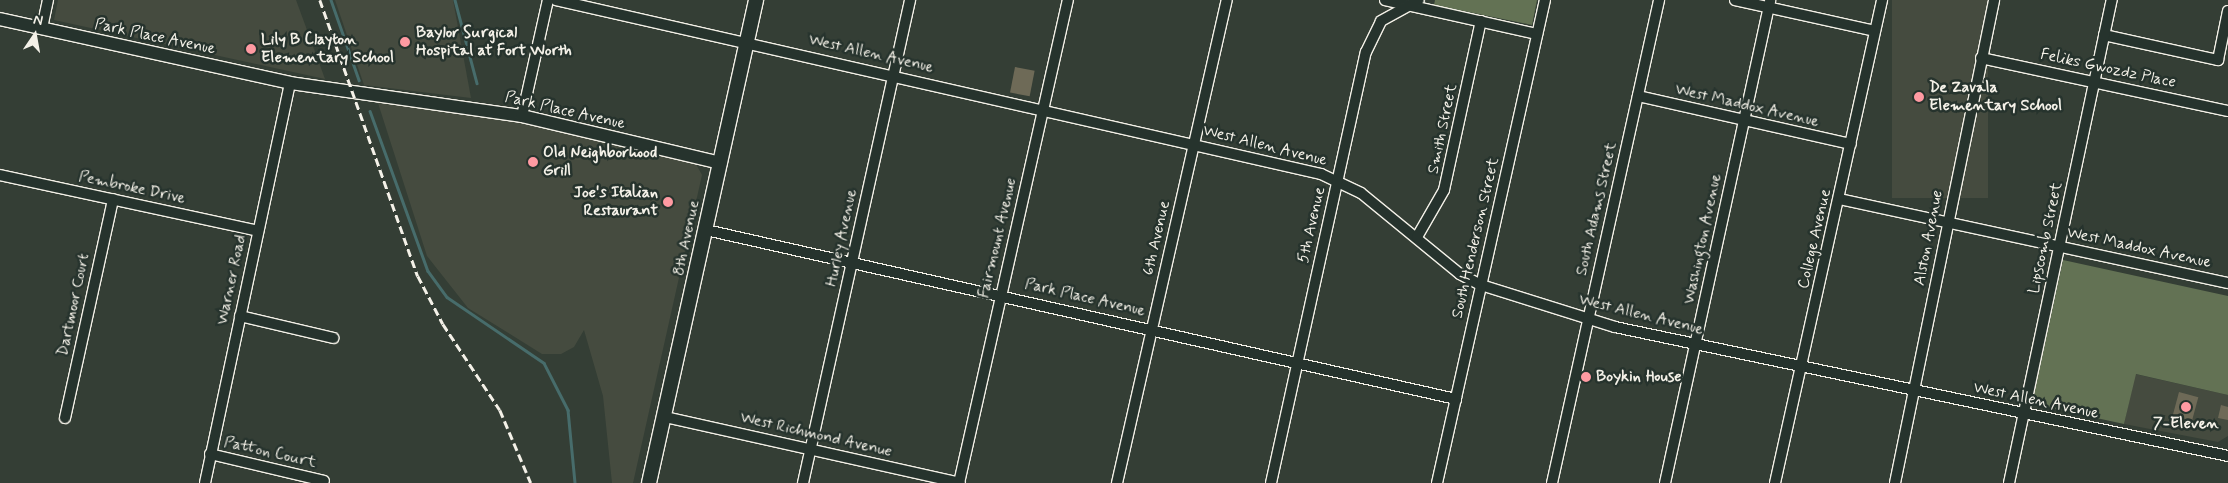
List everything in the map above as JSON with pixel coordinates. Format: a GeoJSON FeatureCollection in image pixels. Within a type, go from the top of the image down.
{"type":"FeatureCollection","features":[{"type":"Feature","properties":{"kind":"main road","name":"8th Avenue"},"geometry":{"type":"LineString","coordinates":[[649,483],[756,0]]}},
{"type":"Feature","properties":{"kind":"street"},"geometry":{"type":"LineString","coordinates":[[42,28],[48,0]]}},
{"type":"Feature","properties":{"kind":"street"},"geometry":{"type":"LineString","coordinates":[[522,116],[548,0]]}},
{"type":"Feature","properties":{"kind":"street","name":"West Allen Avenue"},"geometry":{"type":"LineString","coordinates":[[556,0],[1194,143],[1338,181],[1362,193],[1460,274],[1481,285],[1588,319],[1696,344],[2228,456]]}},
{"type":"Feature","properties":{"kind":"street","name":"Hurley Avenue"},"geometry":{"type":"LineString","coordinates":[[803,483],[910,0]]}},
{"type":"Feature","properties":{"kind":"street","name":"Fairmount Avenue"},"geometry":{"type":"LineString","coordinates":[[959,483],[1068,0]]}},
{"type":"Feature","properties":{"kind":"street","name":"6th Avenue"},"geometry":{"type":"LineString","coordinates":[[1117,483],[1227,0]]}},
{"type":"Feature","properties":{"kind":"street"},"geometry":{"type":"LineString","coordinates":[[1384,0],[1416,3],[1537,34]]}},
{"type":"Feature","properties":{"kind":"street","name":"South Henderson Street"},"geometry":{"type":"LineString","coordinates":[[1439,483],[1545,0]]}},
{"type":"Feature","properties":{"kind":"street","name":"South Adams Street"},"geometry":{"type":"LineString","coordinates":[[1552,483],[1659,0]]}},
{"type":"Feature","properties":{"kind":"street"},"geometry":{"type":"LineString","coordinates":[[1736,0],[1769,4],[1875,31]]}},
{"type":"Feature","properties":{"kind":"street","name":"College Avenue"},"geometry":{"type":"LineString","coordinates":[[1775,483],[1882,0]]}},
{"type":"Feature","properties":{"kind":"street","name":"Alston Avenue"},"geometry":{"type":"LineString","coordinates":[[1895,483],[1946,222],[1994,0]]}},
{"type":"Feature","properties":{"kind":"street","name":"Lipscomb Street"},"geometry":{"type":"LineString","coordinates":[[2009,483],[2112,0]]}},
{"type":"Feature","properties":{"kind":"street","name":"5th Avenue"},"geometry":{"type":"LineString","coordinates":[[1271,483],[1296,363],[1371,39],[1381,21],[1416,3]]}},
{"type":"Feature","properties":{"kind":"street","name":"Washington Avenue"},"geometry":{"type":"LineString","coordinates":[[1665,483],[1769,4]]}},
{"type":"Feature","properties":{"kind":"street"},"geometry":{"type":"LineString","coordinates":[[2104,35],[2218,60],[2228,11]]}},
{"type":"Feature","properties":{"kind":"street","name":"Park Place Avenue"},"geometry":{"type":"LineString","coordinates":[[0,19],[290,83],[401,101],[522,116],[721,163]]}},
{"type":"Feature","properties":{"kind":"street","name":"Smith Street"},"geometry":{"type":"LineString","coordinates":[[1417,237],[1449,174],[1481,21]]}},
{"type":"Feature","properties":{"kind":"street","name":"Feliks Gwozdz Place"},"geometry":{"type":"LineString","coordinates":[[1981,58],[2228,111]]}},
{"type":"Feature","properties":{"kind":"street","name":"Warner Road"},"geometry":{"type":"LineString","coordinates":[[205,483],[290,83]]}},
{"type":"Feature","properties":{"kind":"street","name":"West Maddox Avenue"},"geometry":{"type":"LineString","coordinates":[[1638,96],[1744,122],[1851,144]]}},
{"type":"Feature","properties":{"kind":"street","name":"Pembroke Drive"},"geometry":{"type":"LineString","coordinates":[[0,175],[258,231]]}},
{"type":"Feature","properties":{"kind":"street","name":"Dartmoor Court"},"geometry":{"type":"LineString","coordinates":[[65,418],[113,199]]}},
{"type":"Feature","properties":{"kind":"street","name":"West Maddox Avenue"},"geometry":{"type":"LineString","coordinates":[[1839,199],[2228,283]]}},
{"type":"Feature","properties":{"kind":"street","name":"Park Place Avenue"},"geometry":{"type":"LineString","coordinates":[[706,230],[1456,399]]}},
{"type":"Feature","properties":{"kind":"street"},"geometry":{"type":"LineString","coordinates":[[240,316],[333,338]]}},
{"type":"Feature","properties":{"kind":"street","name":"West Richmond Avenue"},"geometry":{"type":"LineString","coordinates":[[665,417],[959,483]]}},
{"type":"Feature","properties":{"kind":"street","name":"Patton Court"},"geometry":{"type":"LineString","coordinates":[[210,454],[324,481]]}},
{"type":"Feature","properties":{"kind":"shaded area","name":"Lily B Clayton Elementary School"},"geometry":{"type":"Polygon","coordinates":[[[58,0],[296,0],[325,79],[54,20],[58,0]]]}},
{"type":"Feature","properties":{"kind":"shaded area","name":"Baylor Surgical Hospital at Fort Worth"},"geometry":{"type":"Polygon","coordinates":[[[335,0],[453,0],[471,98],[364,85],[335,0]]]}},
{"type":"Feature","properties":{"kind":"shaded area","name":"De Zavala Elementary School"},"geometry":{"type":"Polygon","coordinates":[[[1892,0],[1988,0],[1988,198],[1892,198],[1892,0]]]}},
{"type":"Feature","properties":{"kind":"shaded area"},"geometry":{"type":"Polygon","coordinates":[[[378,103],[531,123],[696,164],[702,175],[633,483],[612,483],[603,396],[584,330],[574,347],[561,354],[542,354],[468,308],[427,256],[378,103]]]}},
{"type":"Feature","properties":{"kind":"shaded area"},"geometry":{"type":"Polygon","coordinates":[[[2135,374],[2228,395],[2228,436],[2218,442],[2124,424],[2135,374]]]}},
{"type":"Feature","properties":{"kind":"green space"},"geometry":{"type":"Polygon","coordinates":[[[1435,0],[1537,0],[1532,25],[1434,5],[1435,0]]]}},
{"type":"Feature","properties":{"kind":"green space"},"geometry":{"type":"Polygon","coordinates":[[[2063,260],[2228,296],[2228,395],[2136,374],[2124,424],[2032,404],[2063,260]]]}},
{"type":"Feature","properties":{"kind":"building"},"geometry":{"type":"Polygon","coordinates":[[[1015,67],[1035,71],[1030,96],[1010,93],[1015,67]]]}},
{"type":"Feature","properties":{"kind":"building","name":"7-Eleven"},"geometry":{"type":"Polygon","coordinates":[[[2179,392],[2198,397],[2192,421],[2173,416],[2179,392]]]}},
{"type":"Feature","properties":{"kind":"building","name":"7-Eleven"},"geometry":{"type":"Polygon","coordinates":[[[2221,405],[2228,407],[2228,420],[2218,418],[2221,405]]]}},
{"type":"Feature","properties":{"kind":"waterway"},"geometry":{"type":"LineString","coordinates":[[331,0],[359,80]]}},
{"type":"Feature","properties":{"kind":"waterway"},"geometry":{"type":"LineString","coordinates":[[455,0],[477,83]]}},
{"type":"Feature","properties":{"kind":"waterway"},"geometry":{"type":"LineString","coordinates":[[370,111],[428,271],[447,297],[544,363],[568,410],[575,483]]}},
{"type":"Feature","properties":{"kind":"railway"},"geometry":{"type":"LineString","coordinates":[[320,0],[418,276],[443,324],[500,410],[531,483]]}},
{"type":"Feature","properties":{"kind":"place","name":"Baylor Surgical Hospital at Fort Worth"},"geometry":{"type":"Point","coordinates":[405,42]}},
{"type":"Feature","properties":{"kind":"place","name":"Lily B Clayton Elementary School"},"geometry":{"type":"Point","coordinates":[251,49]}},
{"type":"Feature","properties":{"kind":"place","name":"De Zavala Elementary School"},"geometry":{"type":"Point","coordinates":[1919,97]}},
{"type":"Feature","properties":{"kind":"place","name":"Old Neighborhood Grill"},"geometry":{"type":"Point","coordinates":[533,162]}},
{"type":"Feature","properties":{"kind":"place","name":"Joe's Italian Restaurant"},"geometry":{"type":"Point","coordinates":[668,202]}},
{"type":"Feature","properties":{"kind":"place","name":"Boykin House"},"geometry":{"type":"Point","coordinates":[1586,377]}},
{"type":"Feature","properties":{"kind":"place","name":"7-Eleven"},"geometry":{"type":"Point","coordinates":[2186,407]}}]}
